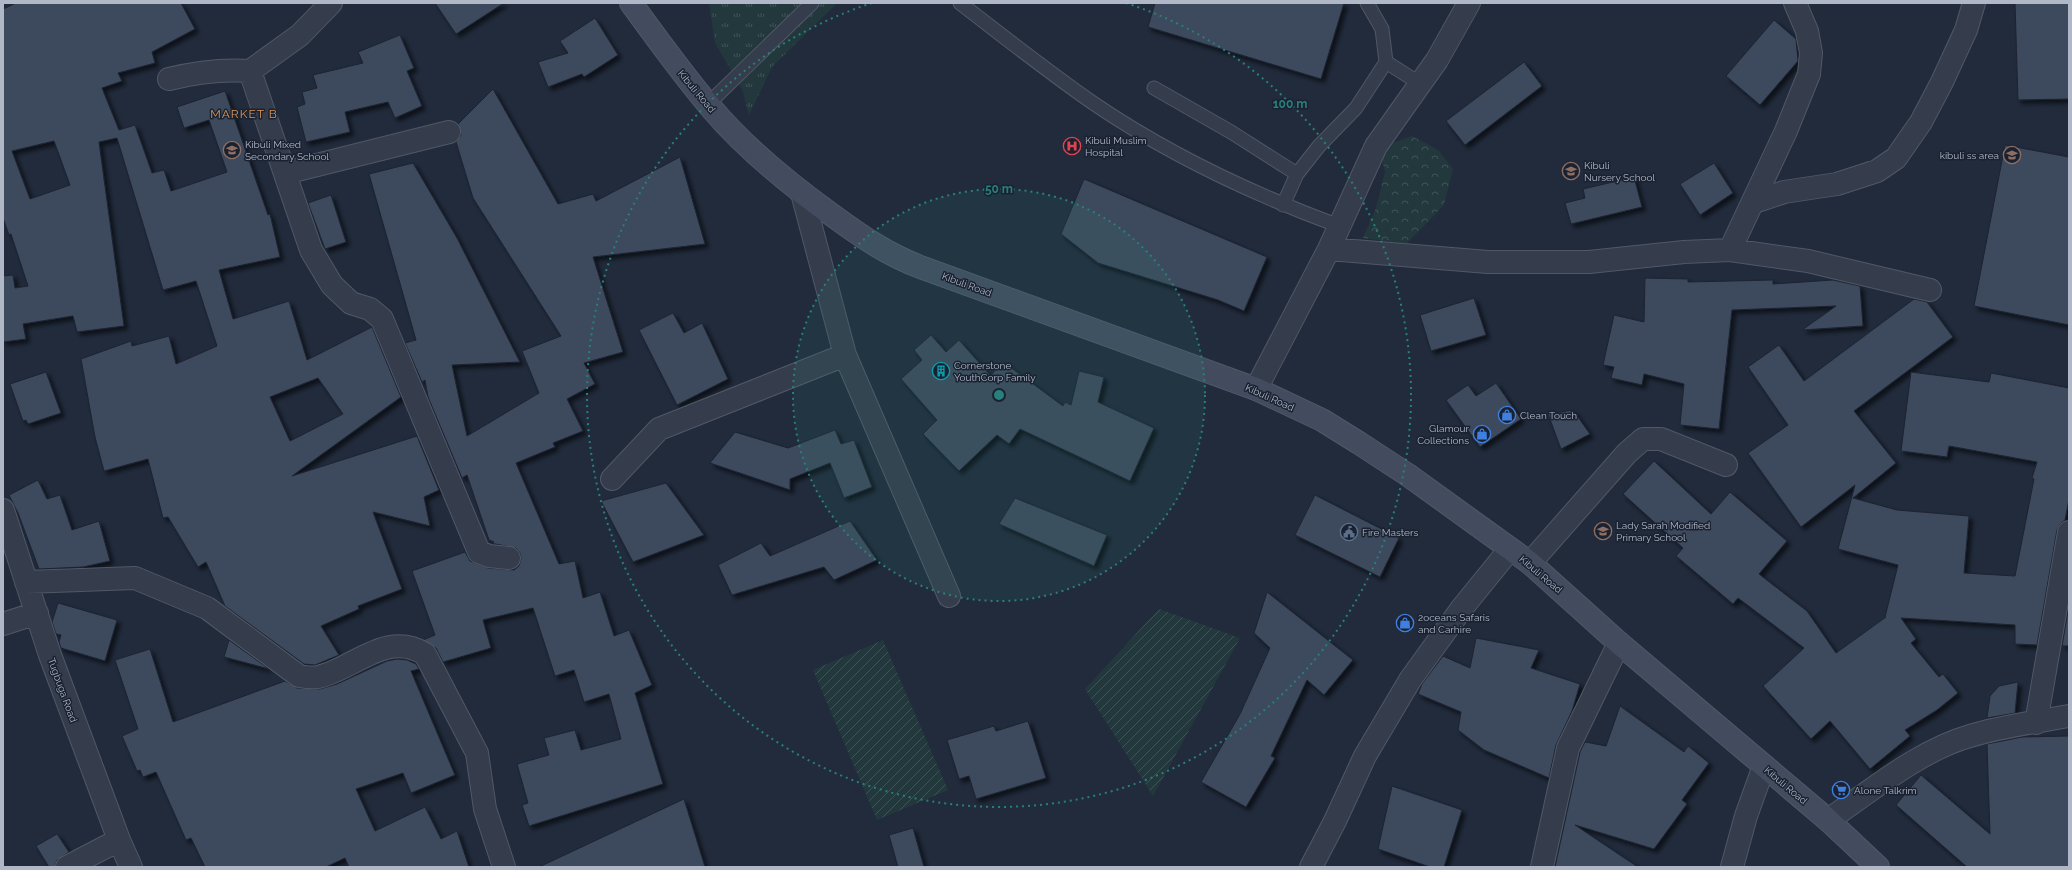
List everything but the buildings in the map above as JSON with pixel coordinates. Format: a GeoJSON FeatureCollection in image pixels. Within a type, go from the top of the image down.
{"type":"FeatureCollection","features":[{"type":"Feature","properties":{"kind":"street"},"geometry":{"type":"LineString","coordinates":[[169,80],[195,73],[226,70],[250,71],[300,36],[331,3]]}},
{"type":"Feature","properties":{"kind":"street","name":"Kibuli Road"},"geometry":{"type":"LineString","coordinates":[[630,3],[674,64],[708,104],[755,152],[802,193],[875,246],[899,259],[1256,389],[1322,420],[1408,475],[1530,563],[1619,642],[1828,820],[1878,867]]}},
{"type":"Feature","properties":{"kind":"street"},"geometry":{"type":"LineString","coordinates":[[1256,389],[1329,249],[1376,146],[1419,83],[1437,60],[1469,3]]}},
{"type":"Feature","properties":{"kind":"street"},"geometry":{"type":"LineString","coordinates":[[1730,250],[1754,202],[1786,131],[1809,74],[1811,53],[1807,31],[1795,3]]}},
{"type":"Feature","properties":{"kind":"street"},"geometry":{"type":"LineString","coordinates":[[1754,202],[1784,192],[1837,184],[1877,171],[1896,158],[1921,122],[1942,82],[1966,30],[1974,3]]}},
{"type":"Feature","properties":{"kind":"street"},"geometry":{"type":"LineString","coordinates":[[250,71],[311,250],[332,285],[352,303],[370,309],[382,319],[479,552],[488,556],[509,558]]}},
{"type":"Feature","properties":{"kind":"street"},"geometry":{"type":"LineString","coordinates":[[285,173],[449,132]]}},
{"type":"Feature","properties":{"kind":"street"},"geometry":{"type":"LineString","coordinates":[[802,193],[845,355],[949,596]]}},
{"type":"Feature","properties":{"kind":"street"},"geometry":{"type":"LineString","coordinates":[[1329,249],[1488,262],[1589,262],[1684,252],[1730,250],[1808,261],[1930,290]]}},
{"type":"Feature","properties":{"kind":"street"},"geometry":{"type":"LineString","coordinates":[[612,479],[659,429],[845,355]]}},
{"type":"Feature","properties":{"kind":"street"},"geometry":{"type":"LineString","coordinates":[[1530,563],[1627,453],[1643,439],[1661,439],[1726,465]]}},
{"type":"Feature","properties":{"kind":"street","name":"Tugbuga Road"},"geometry":{"type":"LineString","coordinates":[[3,510],[50,655],[130,867]]}},
{"type":"Feature","properties":{"kind":"street"},"geometry":{"type":"LineString","coordinates":[[2036,723],[2069,532]]}},
{"type":"Feature","properties":{"kind":"street"},"geometry":{"type":"LineString","coordinates":[[1311,867],[1335,821],[1365,756],[1410,680],[1462,608],[1510,549]]}},
{"type":"Feature","properties":{"kind":"street"},"geometry":{"type":"LineString","coordinates":[[26,582],[135,578],[207,608],[299,676],[316,678],[370,653],[396,646],[413,646],[424,654],[477,753],[485,809],[504,867]]}},
{"type":"Feature","properties":{"kind":"street"},"geometry":{"type":"LineString","coordinates":[[3,624],[37,614]]}},
{"type":"Feature","properties":{"kind":"street"},"geometry":{"type":"LineString","coordinates":[[1542,867],[1568,748],[1619,642]]}},
{"type":"Feature","properties":{"kind":"street"},"geometry":{"type":"LineString","coordinates":[[1828,820],[1910,764],[1935,750],[1969,736],[2069,716]]}},
{"type":"Feature","properties":{"kind":"street"},"geometry":{"type":"LineString","coordinates":[[1732,867],[1746,816],[1764,766]]}},
{"type":"Feature","properties":{"kind":"street"},"geometry":{"type":"LineString","coordinates":[[68,867],[119,840]]}},
{"type":"Feature","properties":{"kind":"lane"},"geometry":{"type":"LineString","coordinates":[[708,104],[812,3]]}},
{"type":"Feature","properties":{"kind":"lane"},"geometry":{"type":"LineString","coordinates":[[960,3],[1020,50],[1094,104],[1175,152],[1283,205],[1339,226]]}},
{"type":"Feature","properties":{"kind":"lane"},"geometry":{"type":"LineString","coordinates":[[1283,205],[1297,174],[1320,146],[1356,108],[1386,62],[1382,29],[1367,3]]}},
{"type":"Feature","properties":{"kind":"lane"},"geometry":{"type":"LineString","coordinates":[[1386,62],[1419,83]]}},
{"type":"Feature","properties":{"kind":"lane"},"geometry":{"type":"LineString","coordinates":[[1154,88],[1231,132],[1297,174]]}},
{"type":"Feature","properties":{"kind":"green space"},"geometry":{"type":"Polygon","coordinates":[[[709,3],[837,3],[772,67],[749,115],[742,89],[715,43],[709,3]]]}},
{"type":"Feature","properties":{"kind":"green space"},"geometry":{"type":"Polygon","coordinates":[[[1412,136],[1438,150],[1453,169],[1444,205],[1406,244],[1363,238],[1376,208],[1385,172],[1379,148],[1412,136]]]}},
{"type":"Feature","properties":{"kind":"green space"},"geometry":{"type":"Polygon","coordinates":[[[1159,609],[1240,638],[1153,796],[1085,689],[1159,609]]]}},
{"type":"Feature","properties":{"kind":"green space"},"geometry":{"type":"Polygon","coordinates":[[[883,640],[948,790],[877,820],[813,670],[883,640]]]}},
{"type":"Feature","properties":{"kind":"place","name":"Kibuli Muslim Hospital"},"geometry":{"type":"Point","coordinates":[1072,146]}},
{"type":"Feature","properties":{"kind":"place","name":"Kibuli Mixed Secondary School"},"geometry":{"type":"Point","coordinates":[232,150]}},
{"type":"Feature","properties":{"kind":"place","name":"kibuli ss area"},"geometry":{"type":"Point","coordinates":[2012,155]}},
{"type":"Feature","properties":{"kind":"place","name":"Kibuli Nursery School"},"geometry":{"type":"Point","coordinates":[1571,171]}},
{"type":"Feature","properties":{"kind":"place","name":"Cornerstone YouthCorp Family"},"geometry":{"type":"Point","coordinates":[941,371]}},
{"type":"Feature","properties":{"kind":"place","name":"Clean Touch"},"geometry":{"type":"Point","coordinates":[1507,415]}},
{"type":"Feature","properties":{"kind":"place","name":"Glamour Collections"},"geometry":{"type":"Point","coordinates":[1482,434]}},
{"type":"Feature","properties":{"kind":"place","name":"Lady Sarah Modified Primary School"},"geometry":{"type":"Point","coordinates":[1603,531]}},
{"type":"Feature","properties":{"kind":"place","name":"Fire Masters"},"geometry":{"type":"Point","coordinates":[1349,532]}},
{"type":"Feature","properties":{"kind":"place","name":"2oceans Safaris and Carhire"},"geometry":{"type":"Point","coordinates":[1405,623]}},
{"type":"Feature","properties":{"kind":"place","name":"Alone Talkrim"},"geometry":{"type":"Point","coordinates":[1841,790]}},
{"type":"Feature","properties":{"kind":"district","name":"MARKET B"},"geometry":{"type":"Point","coordinates":[244,114]}}]}
